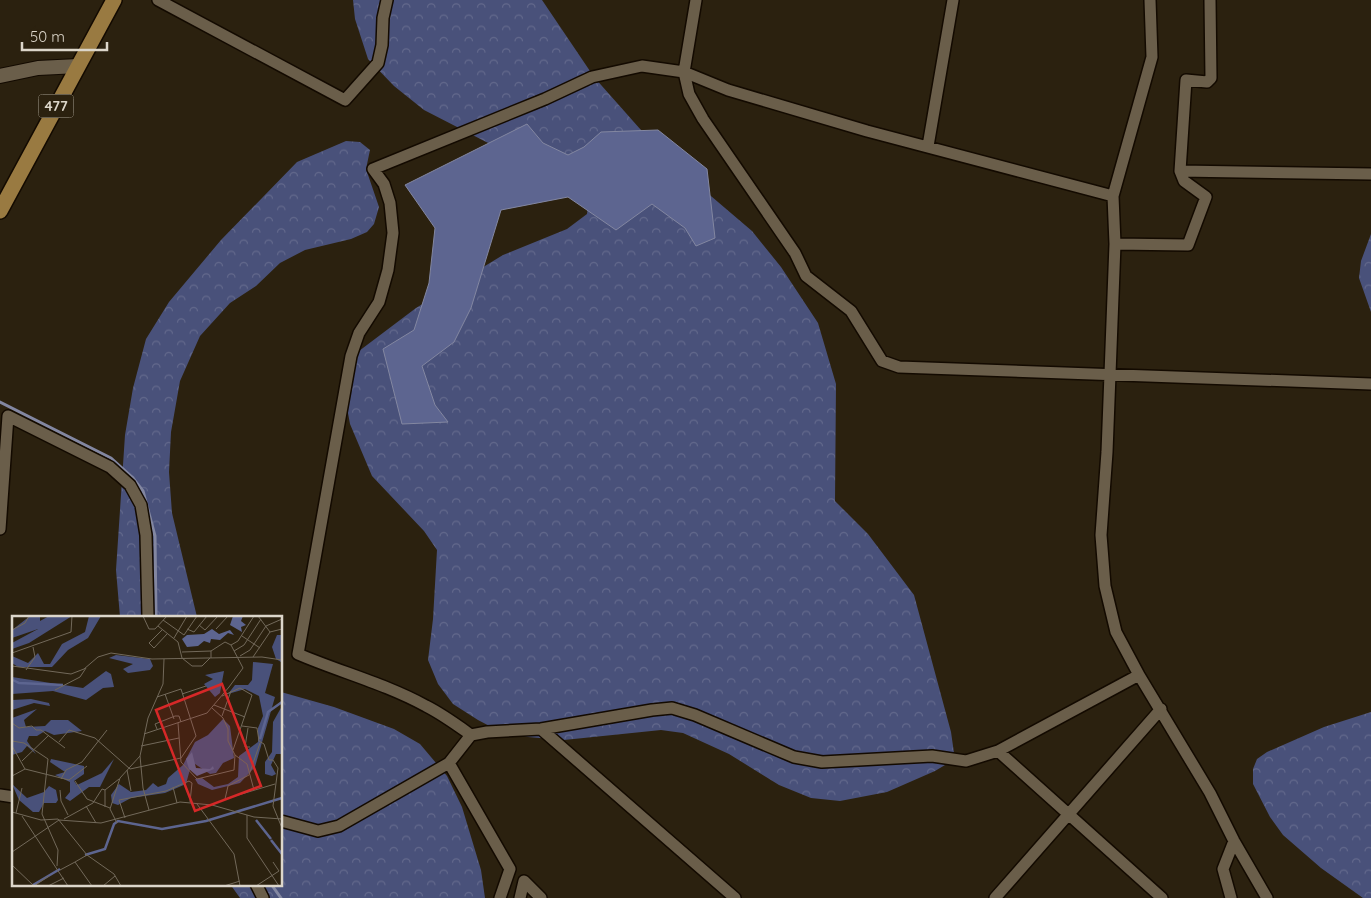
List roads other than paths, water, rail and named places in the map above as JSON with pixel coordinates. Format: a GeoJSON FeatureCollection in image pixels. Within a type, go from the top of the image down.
{"type":"FeatureCollection","features":[{"type":"Feature","properties":{"kind":"highway","name":"477"},"geometry":{"type":"LineString","coordinates":[[0,211],[114,0]]}},
{"type":"Feature","properties":{"kind":"street"},"geometry":{"type":"LineString","coordinates":[[158,0],[344,100],[378,63],[387,0]]}},
{"type":"Feature","properties":{"kind":"street"},"geometry":{"type":"LineString","coordinates":[[696,0],[684,72],[689,94],[703,119],[796,253],[806,276],[850,311],[882,361],[899,367],[1371,384]]}},
{"type":"Feature","properties":{"kind":"street"},"geometry":{"type":"LineString","coordinates":[[928,146],[953,0]]}},
{"type":"Feature","properties":{"kind":"street"},"geometry":{"type":"LineString","coordinates":[[1150,0],[1152,57],[1113,196],[1115,244],[1108,452],[1101,535],[1105,586],[1116,632],[1210,792],[1234,841],[1267,898]]}},
{"type":"Feature","properties":{"kind":"street"},"geometry":{"type":"LineString","coordinates":[[1115,244],[1188,245],[1206,197],[1184,181],[1180,171],[1186,80],[1207,82],[1211,78],[1210,0]]}},
{"type":"Feature","properties":{"kind":"street"},"geometry":{"type":"LineString","coordinates":[[0,76],[38,68],[78,66]]}},
{"type":"Feature","properties":{"kind":"street"},"geometry":{"type":"LineString","coordinates":[[471,735],[427,706],[379,685],[298,654],[351,356],[359,333],[379,302],[388,270],[393,233],[390,203],[384,184],[373,169],[592,77],[642,66],[684,72],[728,90],[867,131],[1113,196]]}},
{"type":"Feature","properties":{"kind":"street"},"geometry":{"type":"LineString","coordinates":[[1180,171],[1371,174]]}},
{"type":"Feature","properties":{"kind":"street"},"geometry":{"type":"LineString","coordinates":[[0,529],[8,416],[110,467],[130,485],[141,505],[146,535],[148,616]]}},
{"type":"Feature","properties":{"kind":"street"},"geometry":{"type":"LineString","coordinates":[[282,821],[318,831],[340,826],[450,763],[471,735],[487,732],[541,729],[672,708],[695,715],[794,758],[822,762],[932,756],[966,761],[998,751],[1140,675]]}},
{"type":"Feature","properties":{"kind":"street"},"geometry":{"type":"LineString","coordinates":[[995,898],[1161,709]]}},
{"type":"Feature","properties":{"kind":"street"},"geometry":{"type":"LineString","coordinates":[[541,729],[736,898]]}},
{"type":"Feature","properties":{"kind":"street"},"geometry":{"type":"LineString","coordinates":[[998,751],[1162,898]]}},
{"type":"Feature","properties":{"kind":"street"},"geometry":{"type":"LineString","coordinates":[[450,763],[510,869],[500,898]]}},
{"type":"Feature","properties":{"kind":"street"},"geometry":{"type":"LineString","coordinates":[[1232,898],[1223,869],[1234,841]]}},
{"type":"Feature","properties":{"kind":"street"},"geometry":{"type":"LineString","coordinates":[[520,898],[524,881],[541,898]]}},
{"type":"Feature","properties":{"kind":"street"},"geometry":{"type":"LineString","coordinates":[[257,886],[263,898]]}},
{"type":"Feature","properties":{"kind":"waterway"},"geometry":{"type":"LineString","coordinates":[[0,402],[111,458],[132,477],[143,491],[155,536],[156,616]]}},
{"type":"Feature","properties":{"kind":"waterway"},"geometry":{"type":"LineString","coordinates":[[272,886],[281,898]]}}]}
